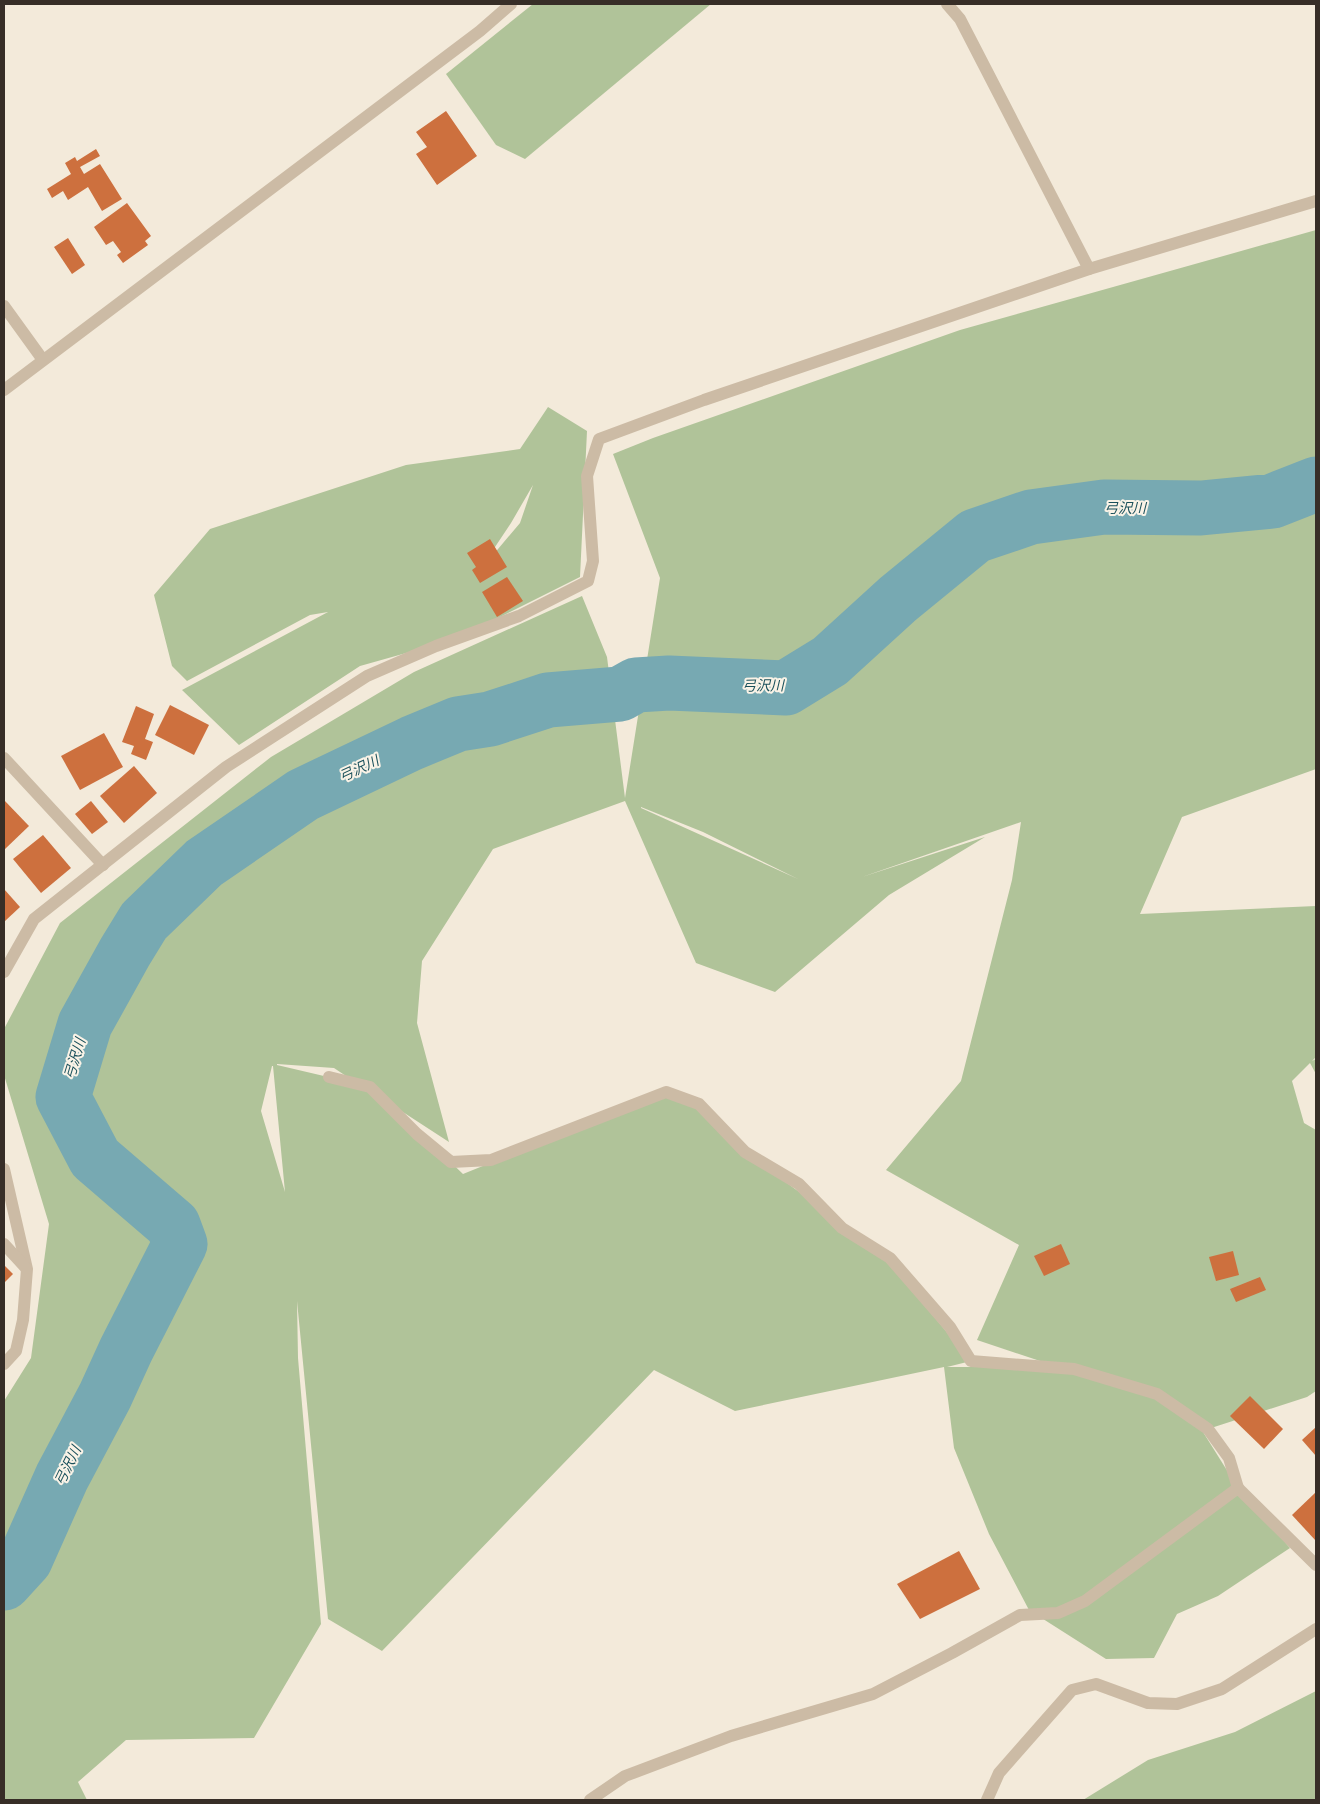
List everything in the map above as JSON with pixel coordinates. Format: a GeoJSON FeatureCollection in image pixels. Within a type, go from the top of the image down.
{"type":"FeatureCollection","features":[{"type":"Feature","properties":{"kind":"street"},"geometry":{"type":"LineString","coordinates":[[4,390],[480,31],[511,4]]}},
{"type":"Feature","properties":{"kind":"street"},"geometry":{"type":"LineString","coordinates":[[947,4],[960,19],[1089,270]]}},
{"type":"Feature","properties":{"kind":"street"},"geometry":{"type":"LineString","coordinates":[[4,972],[34,919],[226,767],[368,676],[436,646],[519,616],[588,581],[593,561],[587,476],[599,439],[704,400],[1089,270],[1316,201]]}},
{"type":"Feature","properties":{"kind":"street"},"geometry":{"type":"LineString","coordinates":[[4,306],[43,360]]}},
{"type":"Feature","properties":{"kind":"street"},"geometry":{"type":"LineString","coordinates":[[4,758],[103,864]]}},
{"type":"Feature","properties":{"kind":"street"},"geometry":{"type":"LineString","coordinates":[[329,1077],[370,1087],[417,1134],[451,1162],[491,1160],[666,1092],[699,1104],[745,1152],[799,1184],[842,1228],[890,1258],[950,1328],[971,1361],[1074,1369],[1157,1394],[1208,1429],[1229,1458],[1238,1488],[1316,1566]]}},
{"type":"Feature","properties":{"kind":"street"},"geometry":{"type":"LineString","coordinates":[[4,1169],[27,1269],[23,1320],[16,1351],[4,1364]]}},
{"type":"Feature","properties":{"kind":"street"},"geometry":{"type":"LineString","coordinates":[[4,1244],[27,1269]]}},
{"type":"Feature","properties":{"kind":"street"},"geometry":{"type":"LineString","coordinates":[[590,1800],[625,1776],[731,1736],[873,1694],[1020,1615],[1058,1614],[1085,1601],[1238,1488]]}},
{"type":"Feature","properties":{"kind":"street"},"geometry":{"type":"LineString","coordinates":[[987,1800],[1000,1772],[1072,1690],[1096,1684],[1148,1703],[1177,1704],[1222,1689],[1316,1629]]}},
{"type":"Feature","properties":{"kind":"green space"},"geometry":{"type":"Polygon","coordinates":[[[533,4],[711,4],[525,159],[496,145],[446,74],[533,4]]]}},
{"type":"Feature","properties":{"kind":"green space"},"geometry":{"type":"Polygon","coordinates":[[[1316,230],[1316,769],[1182,817],[1140,914],[1316,906],[1316,1057],[1312,1061],[1316,1059],[1316,1074],[1310,1063],[1292,1081],[1304,1123],[1316,1130],[1316,1391],[1307,1397],[1208,1429],[1198,1424],[1238,1488],[1290,1548],[1218,1596],[1177,1614],[1154,1658],[1106,1659],[1029,1610],[989,1534],[954,1448],[944,1367],[735,1411],[654,1370],[382,1651],[328,1619],[297,1301],[298,1358],[321,1624],[254,1738],[126,1740],[78,1782],[87,1800],[4,1800],[4,1401],[31,1358],[49,1224],[4,1075],[4,1029],[60,923],[271,757],[414,672],[582,596],[607,657],[625,798],[660,578],[613,454],[653,438],[960,330],[1316,230]],[[625,801],[493,849],[422,961],[417,1023],[449,1142],[389,1103],[463,1174],[666,1092],[699,1104],[745,1152],[879,1251],[971,1361],[947,1367],[1050,1367],[1100,1381],[977,1340],[1019,1245],[886,1170],[961,1081],[1012,880],[1021,822],[862,877],[985,837],[889,895],[775,992],[696,963],[625,801]],[[641,808],[798,879],[703,832],[641,808]],[[277,1065],[358,1084],[334,1068],[277,1065]],[[273,1066],[261,1111],[285,1192],[273,1066]]]}},
{"type":"Feature","properties":{"kind":"green space"},"geometry":{"type":"Polygon","coordinates":[[[548,407],[587,431],[580,577],[456,639],[360,666],[239,745],[182,690],[328,612],[310,615],[187,681],[172,666],[154,595],[210,529],[406,465],[520,449],[548,407]],[[533,485],[511,523],[477,574],[520,523],[533,485]]]}},
{"type":"Feature","properties":{"kind":"green space"},"geometry":{"type":"Polygon","coordinates":[[[1316,1691],[1316,1800],[1083,1800],[1148,1760],[1235,1732],[1316,1691]]]}},
{"type":"Feature","properties":{"kind":"building"},"geometry":{"type":"Polygon","coordinates":[[[446,111],[477,156],[437,185],[416,154],[427,147],[416,132],[446,111]]]}},
{"type":"Feature","properties":{"kind":"building"},"geometry":{"type":"Polygon","coordinates":[[[96,149],[100,156],[80,167],[84,174],[100,164],[122,199],[102,211],[88,187],[68,200],[63,191],[52,198],[47,189],[71,174],[65,163],[75,157],[77,161],[96,149]]]}},
{"type":"Feature","properties":{"kind":"building"},"geometry":{"type":"Polygon","coordinates":[[[127,203],[151,236],[145,241],[148,245],[123,263],[117,255],[121,252],[113,241],[106,245],[94,227],[127,203]]]}},
{"type":"Feature","properties":{"kind":"building"},"geometry":{"type":"Polygon","coordinates":[[[68,238],[85,265],[72,274],[54,247],[68,238]]]}},
{"type":"Feature","properties":{"kind":"building"},"geometry":{"type":"Polygon","coordinates":[[[490,539],[507,567],[480,583],[472,570],[476,567],[467,553],[490,539]]]}},
{"type":"Feature","properties":{"kind":"building"},"geometry":{"type":"Polygon","coordinates":[[[507,577],[523,601],[497,617],[482,592],[507,577]]]}},
{"type":"Feature","properties":{"kind":"building"},"geometry":{"type":"Polygon","coordinates":[[[170,705],[209,725],[194,755],[155,735],[170,705]]]}},
{"type":"Feature","properties":{"kind":"building"},"geometry":{"type":"Polygon","coordinates":[[[136,706],[154,714],[145,739],[153,742],[146,760],[131,754],[134,746],[122,742],[136,706]]]}},
{"type":"Feature","properties":{"kind":"building"},"geometry":{"type":"Polygon","coordinates":[[[104,733],[123,767],[80,790],[61,756],[104,733]]]}},
{"type":"Feature","properties":{"kind":"building"},"geometry":{"type":"Polygon","coordinates":[[[134,766],[157,793],[124,823],[100,796],[134,766]]]}},
{"type":"Feature","properties":{"kind":"building"},"geometry":{"type":"Polygon","coordinates":[[[4,800],[29,826],[4,850],[4,800]]]}},
{"type":"Feature","properties":{"kind":"building"},"geometry":{"type":"Polygon","coordinates":[[[91,801],[108,822],[92,834],[75,814],[91,801]]]}},
{"type":"Feature","properties":{"kind":"building"},"geometry":{"type":"Polygon","coordinates":[[[43,835],[71,868],[41,893],[13,859],[43,835]]]}},
{"type":"Feature","properties":{"kind":"building"},"geometry":{"type":"Polygon","coordinates":[[[4,889],[20,907],[4,922],[4,889]]]}},
{"type":"Feature","properties":{"kind":"building"},"geometry":{"type":"Polygon","coordinates":[[[1061,1244],[1070,1264],[1044,1276],[1034,1256],[1061,1244]]]}},
{"type":"Feature","properties":{"kind":"building"},"geometry":{"type":"Polygon","coordinates":[[[1233,1251],[1239,1275],[1216,1281],[1209,1257],[1233,1251]]]}},
{"type":"Feature","properties":{"kind":"building"},"geometry":{"type":"Polygon","coordinates":[[[4,1265],[13,1274],[4,1283],[4,1265]]]}},
{"type":"Feature","properties":{"kind":"building"},"geometry":{"type":"Polygon","coordinates":[[[1260,1277],[1266,1290],[1236,1302],[1230,1289],[1260,1277]]]}},
{"type":"Feature","properties":{"kind":"building"},"geometry":{"type":"Polygon","coordinates":[[[1250,1396],[1283,1429],[1264,1449],[1230,1416],[1250,1396]]]}},
{"type":"Feature","properties":{"kind":"building"},"geometry":{"type":"Polygon","coordinates":[[[1316,1427],[1316,1456],[1302,1440],[1316,1427]]]}},
{"type":"Feature","properties":{"kind":"building"},"geometry":{"type":"Polygon","coordinates":[[[1316,1492],[1316,1541],[1292,1515],[1316,1492]]]}},
{"type":"Feature","properties":{"kind":"building"},"geometry":{"type":"Polygon","coordinates":[[[959,1551],[980,1589],[920,1619],[897,1584],[959,1551]]]}},
{"type":"Feature","properties":{"kind":"waterway","name":"弓沢川"},"geometry":{"type":"LineString","coordinates":[[4,1583],[25,1560],[62,1477],[105,1396],[126,1350],[180,1244],[173,1225],[95,1158],[63,1097],[85,1024],[125,952],[144,921],[204,863],[303,795],[412,743],[458,724],[490,719],[548,700],[620,694],[636,685],[669,683],[786,688],[830,661],[898,599],[975,536],[1031,517],[1104,507],[1201,508],[1273,501],[1316,484]]}}]}
